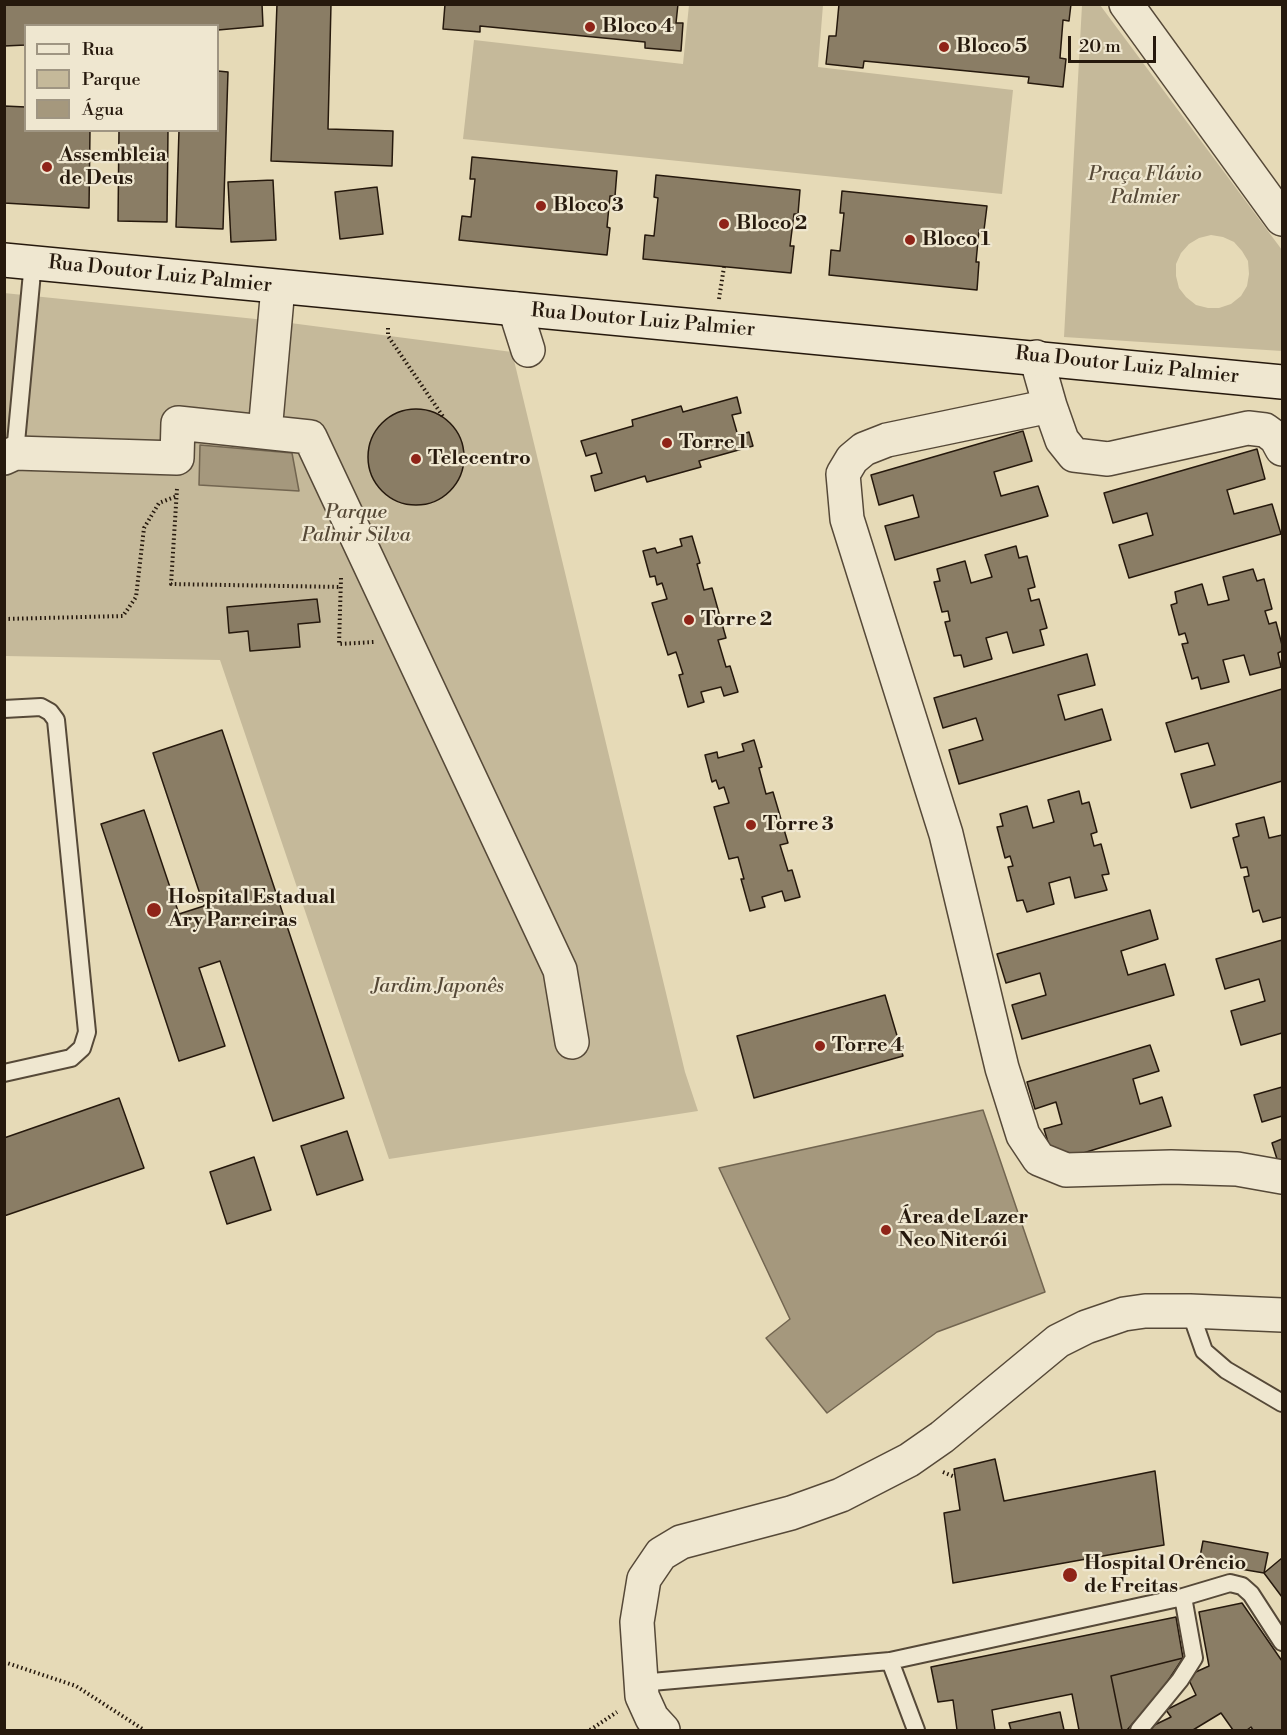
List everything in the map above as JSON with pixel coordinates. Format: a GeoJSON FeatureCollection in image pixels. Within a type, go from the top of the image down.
{"type":"FeatureCollection","features":[{"type":"Feature","properties":{"kind":"street"},"geometry":{"type":"LineString","coordinates":[[1126,4],[1282,219]]}},
{"type":"Feature","properties":{"kind":"street","name":"Rua Doutor Luiz Palmier"},"geometry":{"type":"LineString","coordinates":[[19,261],[1282,382]]}},
{"type":"Feature","properties":{"kind":"street"},"geometry":{"type":"LineString","coordinates":[[265,432],[278,287]]}},
{"type":"Feature","properties":{"kind":"street"},"geometry":{"type":"LineString","coordinates":[[515,309],[528,350]]}},
{"type":"Feature","properties":{"kind":"street"},"geometry":{"type":"LineString","coordinates":[[1036,357],[1062,440],[1074,455],[1108,459],[1248,428],[1265,430],[1276,438],[1282,449]]}},
{"type":"Feature","properties":{"kind":"street"},"geometry":{"type":"LineString","coordinates":[[1050,406],[887,440],[864,449],[852,459],[843,474],[847,519],[946,834],[1002,1068],[1023,1135],[1039,1159],[1066,1170],[1182,1167],[1237,1169],[1282,1177]]}},
{"type":"Feature","properties":{"kind":"street"},"geometry":{"type":"LineString","coordinates":[[10,455],[177,458],[178,423],[310,437],[560,970],[572,1042]]}},
{"type":"Feature","properties":{"kind":"street"},"geometry":{"type":"LineString","coordinates":[[663,1731],[652,1718],[642,1695],[637,1622],[644,1579],[661,1554],[681,1542],[791,1513],[841,1495],[909,1460],[942,1437],[1058,1341],[1086,1327],[1124,1314],[1145,1311],[1282,1315]]}},
{"type":"Feature","properties":{"kind":"lane"},"geometry":{"type":"LineString","coordinates":[[10,455],[19,261]]}},
{"type":"Feature","properties":{"kind":"lane"},"geometry":{"type":"LineString","coordinates":[[4,708],[41,707],[50,712],[56,720],[87,1032],[82,1048],[71,1058],[4,1072]]}},
{"type":"Feature","properties":{"kind":"lane"},"geometry":{"type":"LineString","coordinates":[[1190,1311],[1204,1351],[1226,1370],[1282,1403]]}},
{"type":"Feature","properties":{"kind":"lane"},"geometry":{"type":"LineString","coordinates":[[640,1683],[890,1660],[1183,1597],[1230,1583],[1242,1586],[1251,1594],[1282,1642]]}},
{"type":"Feature","properties":{"kind":"lane"},"geometry":{"type":"LineString","coordinates":[[1139,1731],[1180,1680],[1194,1658],[1183,1597]]}},
{"type":"Feature","properties":{"kind":"lane"},"geometry":{"type":"LineString","coordinates":[[890,1660],[916,1731]]}},
{"type":"Feature","properties":{"kind":"path"},"geometry":{"type":"LineString","coordinates":[[719,300],[724,267]]}},
{"type":"Feature","properties":{"kind":"path"},"geometry":{"type":"LineString","coordinates":[[388,297],[388,336],[444,418]]}},
{"type":"Feature","properties":{"kind":"path"},"geometry":{"type":"LineString","coordinates":[[4,619],[123,615],[136,597],[144,528],[159,503],[177,496],[171,584],[341,587]]}},
{"type":"Feature","properties":{"kind":"path"},"geometry":{"type":"LineString","coordinates":[[4,1662],[76,1686],[144,1731]]}},
{"type":"Feature","properties":{"kind":"green space"},"geometry":{"type":"Polygon","coordinates":[[[689,5],[823,5],[818,67],[1013,90],[1002,194],[463,139],[474,40],[683,64],[689,5]]]}},
{"type":"Feature","properties":{"kind":"green space","name":"Praça Flávio Palmier"},"geometry":{"type":"Polygon","coordinates":[[[1082,5],[1100,5],[1282,250],[1282,351],[1064,337],[1082,5]],[[1211,235],[1199,238],[1181,253],[1176,264],[1179,288],[1196,305],[1219,308],[1231,304],[1241,296],[1247,286],[1248,261],[1234,242],[1211,235]]]}},
{"type":"Feature","properties":{"kind":"green space","name":"Parque Palmir Silva"},"geometry":{"type":"Polygon","coordinates":[[[4,293],[275,321],[512,352],[685,1072],[698,1111],[389,1159],[220,660],[5,656],[4,293]]]}},
{"type":"Feature","properties":{"kind":"water"},"geometry":{"type":"Polygon","coordinates":[[[200,445],[292,453],[299,491],[199,485],[200,445]]]}},
{"type":"Feature","properties":{"kind":"water","name":"Área de Lazer Neo Niterói"},"geometry":{"type":"Polygon","coordinates":[[[983,1110],[1045,1292],[937,1332],[827,1413],[766,1338],[790,1319],[719,1168],[983,1110]]]}},
{"type":"Feature","properties":{"kind":"building"},"geometry":{"type":"Polygon","coordinates":[[[4,4],[262,4],[263,26],[219,30],[219,24],[24,24],[24,45],[4,46],[4,4]]]}},
{"type":"Feature","properties":{"kind":"building"},"geometry":{"type":"Polygon","coordinates":[[[277,4],[331,4],[328,129],[393,131],[392,166],[271,161],[277,4]]]}},
{"type":"Feature","properties":{"kind":"building","name":"Bloco 4"},"geometry":{"type":"Polygon","coordinates":[[[445,4],[678,4],[676,23],[683,23],[681,51],[645,48],[645,42],[480,26],[480,32],[443,29],[445,4]]]}},
{"type":"Feature","properties":{"kind":"building","name":"Bloco 5"},"geometry":{"type":"Polygon","coordinates":[[[839,4],[1071,4],[1069,21],[1063,20],[1060,58],[1066,59],[1063,87],[1028,83],[1029,77],[927,67],[864,61],[863,68],[826,64],[829,36],[836,36],[839,4]]]}},
{"type":"Feature","properties":{"kind":"building"},"geometry":{"type":"Polygon","coordinates":[[[219,71],[228,72],[223,229],[176,227],[179,132],[219,132],[219,71]]]}},
{"type":"Feature","properties":{"kind":"building","name":"Assembleia de Deus"},"geometry":{"type":"Polygon","coordinates":[[[4,106],[24,107],[24,132],[90,132],[89,208],[4,203],[4,106]]]}},
{"type":"Feature","properties":{"kind":"building"},"geometry":{"type":"Polygon","coordinates":[[[119,132],[168,132],[167,222],[118,221],[119,132]]]}},
{"type":"Feature","properties":{"kind":"building","name":"Bloco 3"},"geometry":{"type":"Polygon","coordinates":[[[472,157],[617,171],[615,196],[610,196],[607,255],[459,240],[462,216],[471,217],[475,179],[470,179],[472,157]]]}},
{"type":"Feature","properties":{"kind":"building","name":"Bloco 2"},"geometry":{"type":"Polygon","coordinates":[[[656,175],[800,190],[798,214],[794,214],[790,246],[794,246],[791,273],[643,259],[645,235],[654,236],[658,198],[654,197],[656,175]]]}},
{"type":"Feature","properties":{"kind":"building"},"geometry":{"type":"Polygon","coordinates":[[[273,180],[276,240],[231,242],[228,182],[273,180]]]}},
{"type":"Feature","properties":{"kind":"building"},"geometry":{"type":"Polygon","coordinates":[[[377,187],[383,234],[340,239],[335,192],[377,187]]]}},
{"type":"Feature","properties":{"kind":"building","name":"Bloco 1"},"geometry":{"type":"Polygon","coordinates":[[[842,191],[987,206],[984,230],[979,230],[976,262],[979,262],[977,290],[829,275],[831,250],[840,251],[844,213],[840,213],[842,191]]]}},
{"type":"Feature","properties":{"kind":"building","name":"Torre 1"},"geometry":{"type":"Polygon","coordinates":[[[737,397],[741,413],[732,415],[738,436],[749,432],[753,446],[699,461],[701,467],[647,482],[645,476],[595,491],[591,476],[602,473],[596,453],[586,456],[581,441],[633,426],[632,420],[681,406],[683,412],[737,397]]]}},
{"type":"Feature","properties":{"kind":"building","name":"Telecentro"},"geometry":{"type":"Polygon","coordinates":[[[416,409],[434,413],[450,423],[460,439],[464,457],[460,475],[450,491],[434,501],[416,505],[398,501],[382,491],[372,475],[368,457],[372,439],[382,423],[398,413],[416,409]]]}},
{"type":"Feature","properties":{"kind":"building"},"geometry":{"type":"Polygon","coordinates":[[[1023,431],[1032,461],[994,472],[1001,496],[1038,486],[1048,516],[895,560],[885,526],[919,517],[913,495],[879,505],[871,475],[1023,431]]]}},
{"type":"Feature","properties":{"kind":"building"},"geometry":{"type":"Polygon","coordinates":[[[1257,449],[1265,479],[1227,490],[1234,514],[1272,504],[1281,534],[1129,578],[1119,545],[1153,535],[1147,513],[1113,523],[1104,493],[1257,449]]]}},
{"type":"Feature","properties":{"kind":"building","name":"Torre 2"},"geometry":{"type":"Polygon","coordinates":[[[692,536],[700,563],[697,564],[704,590],[712,588],[726,638],[718,640],[726,667],[730,666],[738,692],[724,696],[721,687],[701,692],[704,702],[688,707],[679,675],[683,674],[676,652],[668,655],[652,603],[667,599],[662,583],[657,585],[655,576],[650,577],[643,551],[655,548],[657,553],[682,546],[680,539],[692,536]]]}},
{"type":"Feature","properties":{"kind":"building"},"geometry":{"type":"Polygon","coordinates":[[[1016,546],[1019,558],[1027,556],[1035,587],[1028,589],[1031,601],[1039,599],[1047,628],[1040,630],[1044,645],[1013,653],[1007,632],[986,638],[992,659],[964,667],[961,655],[954,656],[945,622],[950,621],[948,611],[942,612],[934,582],[940,581],[937,569],[965,561],[971,583],[992,577],[985,555],[1016,546]]]}},
{"type":"Feature","properties":{"kind":"building"},"geometry":{"type":"Polygon","coordinates":[[[1253,569],[1257,581],[1264,579],[1272,609],[1265,611],[1269,624],[1276,622],[1282,645],[1282,651],[1278,653],[1281,667],[1250,675],[1244,655],[1223,660],[1229,682],[1201,689],[1198,677],[1192,679],[1182,644],[1188,643],[1185,633],[1179,635],[1171,605],[1177,603],[1175,592],[1202,584],[1208,605],[1229,600],[1223,577],[1253,569]]]}},
{"type":"Feature","properties":{"kind":"building"},"geometry":{"type":"Polygon","coordinates":[[[317,599],[320,622],[298,624],[300,647],[250,651],[248,631],[229,633],[227,607],[317,599]]]}},
{"type":"Feature","properties":{"kind":"building"},"geometry":{"type":"Polygon","coordinates":[[[1087,654],[1095,685],[1058,695],[1065,720],[1102,709],[1111,740],[959,784],[949,750],[983,740],[976,718],[943,728],[934,698],[1087,654]]]}},
{"type":"Feature","properties":{"kind":"building"},"geometry":{"type":"Polygon","coordinates":[[[1282,689],[1282,781],[1191,808],[1181,774],[1215,765],[1208,743],[1175,752],[1166,723],[1282,689]]]}},
{"type":"Feature","properties":{"kind":"building"},"geometry":{"type":"Polygon","coordinates":[[[222,730],[344,1098],[273,1121],[220,961],[199,968],[225,1046],[179,1061],[101,824],[144,810],[179,914],[204,906],[153,753],[222,730]]]}},
{"type":"Feature","properties":{"kind":"building","name":"Torre 3"},"geometry":{"type":"Polygon","coordinates":[[[754,740],[762,767],[759,768],[766,794],[773,792],[788,843],[780,845],[788,871],[792,870],[800,897],[785,901],[782,891],[762,897],[765,907],[750,911],[741,879],[744,879],[738,857],[729,859],[714,807],[729,803],[724,787],[719,789],[716,780],[712,782],[705,755],[717,752],[718,758],[744,751],[742,744],[754,740]]]}},
{"type":"Feature","properties":{"kind":"building"},"geometry":{"type":"Polygon","coordinates":[[[1079,791],[1082,804],[1089,802],[1097,832],[1091,834],[1094,846],[1101,844],[1109,874],[1102,875],[1107,890],[1075,898],[1070,877],[1049,883],[1054,904],[1027,912],[1023,900],[1017,901],[1008,867],[1013,866],[1010,856],[1005,858],[997,827],[1003,826],[1000,814],[1027,806],[1033,828],[1054,822],[1048,800],[1079,791]]]}},
{"type":"Feature","properties":{"kind":"building"},"geometry":{"type":"Polygon","coordinates":[[[1264,817],[1269,838],[1282,835],[1282,917],[1263,922],[1259,910],[1253,912],[1244,877],[1249,876],[1247,867],[1241,868],[1233,838],[1239,836],[1236,824],[1264,817]]]}},
{"type":"Feature","properties":{"kind":"building"},"geometry":{"type":"Polygon","coordinates":[[[1150,910],[1158,939],[1121,951],[1128,975],[1165,964],[1174,995],[1022,1039],[1012,1005],[1046,995],[1040,973],[1006,983],[997,954],[1150,910]]]}},
{"type":"Feature","properties":{"kind":"building"},"geometry":{"type":"Polygon","coordinates":[[[1282,940],[1282,1033],[1241,1045],[1231,1011],[1265,1001],[1259,979],[1225,989],[1216,959],[1282,940]]]}},
{"type":"Feature","properties":{"kind":"building","name":"Torre 4"},"geometry":{"type":"Polygon","coordinates":[[[885,995],[903,1056],[754,1098],[737,1036],[885,995]]]}},
{"type":"Feature","properties":{"kind":"building"},"geometry":{"type":"Polygon","coordinates":[[[1150,1045],[1159,1071],[1133,1079],[1140,1104],[1162,1097],[1171,1126],[1054,1162],[1044,1129],[1062,1124],[1056,1102],[1035,1109],[1027,1082],[1150,1045]]]}},
{"type":"Feature","properties":{"kind":"building"},"geometry":{"type":"Polygon","coordinates":[[[1282,1087],[1282,1116],[1262,1122],[1254,1095],[1282,1087]]]}},
{"type":"Feature","properties":{"kind":"building"},"geometry":{"type":"Polygon","coordinates":[[[119,1098],[144,1168],[4,1216],[4,1138],[119,1098]]]}},
{"type":"Feature","properties":{"kind":"building"},"geometry":{"type":"Polygon","coordinates":[[[347,1131],[363,1180],[317,1195],[301,1146],[347,1131]]]}},
{"type":"Feature","properties":{"kind":"building"},"geometry":{"type":"Polygon","coordinates":[[[1282,1139],[1282,1175],[1272,1143],[1282,1139]]]}},
{"type":"Feature","properties":{"kind":"building"},"geometry":{"type":"Polygon","coordinates":[[[254,1157],[271,1210],[227,1224],[210,1172],[254,1157]]]}},
{"type":"Feature","properties":{"kind":"building"},"geometry":{"type":"Polygon","coordinates":[[[995,1459],[1004,1501],[1155,1471],[1164,1545],[953,1583],[944,1513],[960,1510],[954,1469],[995,1459]]]}},
{"type":"Feature","properties":{"kind":"building"},"geometry":{"type":"Polygon","coordinates":[[[1203,1541],[1268,1553],[1264,1573],[1199,1562],[1203,1541]]]}},
{"type":"Feature","properties":{"kind":"building"},"geometry":{"type":"Polygon","coordinates":[[[1282,1558],[1282,1597],[1264,1573],[1282,1558]]]}},
{"type":"Feature","properties":{"kind":"building"},"geometry":{"type":"Polygon","coordinates":[[[1242,1603],[1282,1661],[1282,1730],[1253,1730],[1251,1727],[1247,1730],[1233,1730],[1221,1713],[1193,1730],[1144,1730],[1171,1717],[1166,1710],[1196,1695],[1187,1676],[1209,1666],[1199,1612],[1242,1603]]]}},
{"type":"Feature","properties":{"kind":"building"},"geometry":{"type":"Polygon","coordinates":[[[1176,1617],[1183,1658],[1111,1676],[1122,1730],[1079,1730],[1072,1694],[992,1710],[995,1730],[957,1730],[953,1700],[938,1702],[931,1667],[1176,1617]]]}},
{"type":"Feature","properties":{"kind":"building"},"geometry":{"type":"Polygon","coordinates":[[[1183,1658],[1160,1693],[1127,1730],[1122,1730],[1111,1676],[1183,1658]]]}},
{"type":"Feature","properties":{"kind":"building"},"geometry":{"type":"Polygon","coordinates":[[[1060,1712],[1064,1730],[1011,1730],[1009,1723],[1060,1712]]]}},
{"type":"Feature","properties":{"kind":"place","name":"Bloco 4"},"geometry":{"type":"Point","coordinates":[590,27]}},
{"type":"Feature","properties":{"kind":"place","name":"Bloco 5"},"geometry":{"type":"Point","coordinates":[944,47]}},
{"type":"Feature","properties":{"kind":"place","name":"Assembleia de Deus"},"geometry":{"type":"Point","coordinates":[47,167]}},
{"type":"Feature","properties":{"kind":"place","name":"Bloco 3"},"geometry":{"type":"Point","coordinates":[541,206]}},
{"type":"Feature","properties":{"kind":"place","name":"Bloco 2"},"geometry":{"type":"Point","coordinates":[724,224]}},
{"type":"Feature","properties":{"kind":"place","name":"Bloco 1"},"geometry":{"type":"Point","coordinates":[910,240]}},
{"type":"Feature","properties":{"kind":"place","name":"Torre 1"},"geometry":{"type":"Point","coordinates":[667,443]}},
{"type":"Feature","properties":{"kind":"place","name":"Telecentro"},"geometry":{"type":"Point","coordinates":[416,459]}},
{"type":"Feature","properties":{"kind":"place","name":"Torre 2"},"geometry":{"type":"Point","coordinates":[689,620]}},
{"type":"Feature","properties":{"kind":"place","name":"Torre 3"},"geometry":{"type":"Point","coordinates":[751,825]}},
{"type":"Feature","properties":{"kind":"place","name":"Hospital Estadual Ary Parreiras"},"geometry":{"type":"Point","coordinates":[154,910]}},
{"type":"Feature","properties":{"kind":"place","name":"Torre 4"},"geometry":{"type":"Point","coordinates":[820,1046]}},
{"type":"Feature","properties":{"kind":"place","name":"Área de Lazer Neo Niterói"},"geometry":{"type":"Point","coordinates":[886,1230]}},
{"type":"Feature","properties":{"kind":"place","name":"Hospital Orêncio de Freitas"},"geometry":{"type":"Point","coordinates":[1070,1575]}},
{"type":"Feature","properties":{"kind":"park label","name":"Jardim Japonês"},"geometry":{"type":"Point","coordinates":[438,987]}}]}
